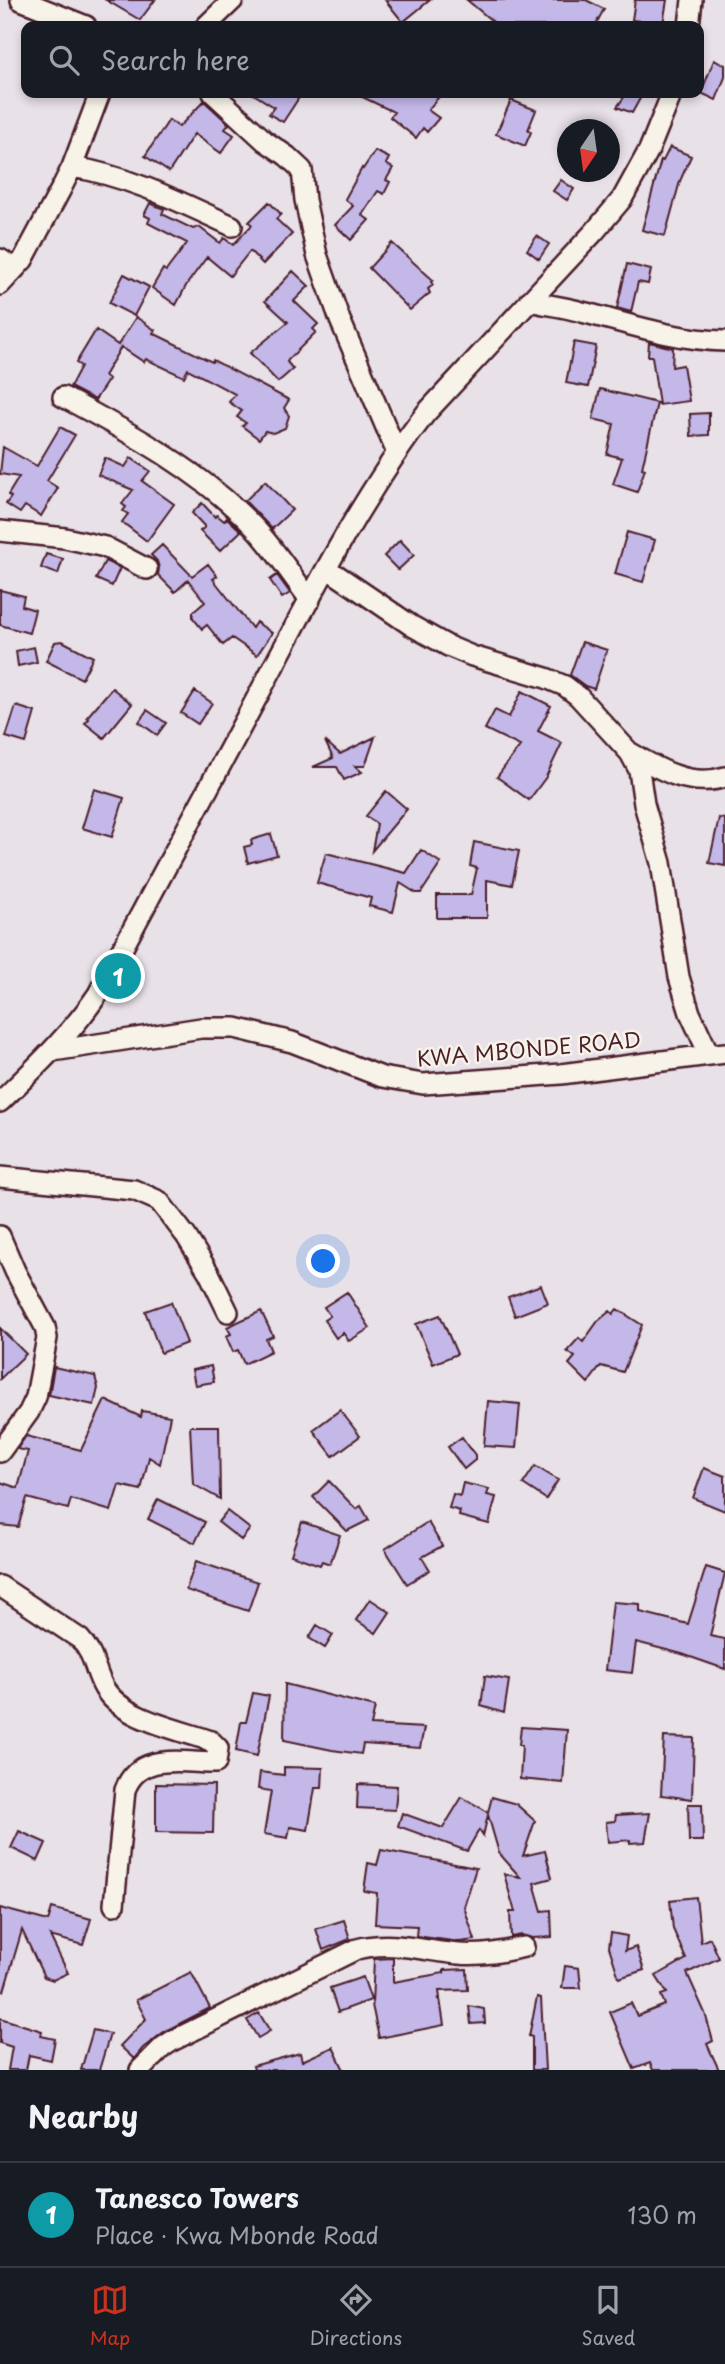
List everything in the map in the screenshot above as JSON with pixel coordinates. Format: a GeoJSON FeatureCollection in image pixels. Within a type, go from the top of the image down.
{"type":"FeatureCollection","features":[{"type":"Feature","properties":{"kind":"street"},"geometry":{"type":"LineString","coordinates":[[21,0],[74,21]]}},
{"type":"Feature","properties":{"kind":"street"},"geometry":{"type":"LineString","coordinates":[[211,21],[233,0]]}},
{"type":"Feature","properties":{"kind":"street"},"geometry":{"type":"LineString","coordinates":[[690,21],[692,0]]}},
{"type":"Feature","properties":{"kind":"street"},"geometry":{"type":"LineString","coordinates":[[0,285],[8,264],[23,260],[72,167],[98,98]]}},
{"type":"Feature","properties":{"kind":"street"},"geometry":{"type":"LineString","coordinates":[[218,98],[265,141],[302,170],[305,200],[317,255],[340,320],[397,453]]}},
{"type":"Feature","properties":{"kind":"street"},"geometry":{"type":"LineString","coordinates":[[0,1102],[53,1051],[98,993],[310,600],[362,508],[397,453],[426,413],[622,199],[649,150],[670,98]]}},
{"type":"Feature","properties":{"kind":"street"},"geometry":{"type":"LineString","coordinates":[[72,167],[113,176],[164,195],[232,226]]}},
{"type":"Feature","properties":{"kind":"street"},"geometry":{"type":"LineString","coordinates":[[529,301],[580,311],[680,338],[725,341]]}},
{"type":"Feature","properties":{"kind":"street"},"geometry":{"type":"LineString","coordinates":[[63,397],[125,430],[202,480],[257,530],[310,600]]}},
{"type":"Feature","properties":{"kind":"street"},"geometry":{"type":"LineString","coordinates":[[0,531],[65,538],[105,547],[147,569]]}},
{"type":"Feature","properties":{"kind":"street"},"geometry":{"type":"LineString","coordinates":[[328,569],[412,626],[448,646],[565,686],[578,696],[630,753],[639,770],[644,804],[661,863],[679,977],[690,1013],[717,1054]]}},
{"type":"Feature","properties":{"kind":"street"},"geometry":{"type":"LineString","coordinates":[[630,753],[665,773],[700,781],[725,777]]}},
{"type":"Feature","properties":{"kind":"street","name":"KWA MBONDE ROAD"},"geometry":{"type":"LineString","coordinates":[[53,1051],[201,1028],[235,1028],[292,1042],[382,1077],[423,1084],[561,1074],[717,1054]]}},
{"type":"Feature","properties":{"kind":"street"},"geometry":{"type":"LineString","coordinates":[[0,1178],[134,1190],[159,1201],[186,1236],[209,1273],[228,1312]]}},
{"type":"Feature","properties":{"kind":"street"},"geometry":{"type":"LineString","coordinates":[[0,1236],[45,1327],[47,1338],[36,1397],[29,1412],[0,1452]]}},
{"type":"Feature","properties":{"kind":"street"},"geometry":{"type":"LineString","coordinates":[[0,1586],[80,1639],[94,1658],[104,1688],[123,1709],[211,1741],[218,1748],[216,1763],[157,1762],[148,1764],[130,1778],[125,1790],[114,1905]]}},
{"type":"Feature","properties":{"kind":"street"},"geometry":{"type":"LineString","coordinates":[[140,2070],[172,2041],[372,1945],[486,1955],[524,1947]]}},
{"type":"Feature","properties":{"kind":"building"},"geometry":{"type":"Polygon","coordinates":[[[106,0],[155,0],[140,20],[106,0]]]}},
{"type":"Feature","properties":{"kind":"building"},"geometry":{"type":"Polygon","coordinates":[[[385,0],[430,0],[404,21],[385,0]]]}},
{"type":"Feature","properties":{"kind":"building"},"geometry":{"type":"Polygon","coordinates":[[[467,0],[586,0],[604,9],[598,21],[492,21],[467,0]]]}},
{"type":"Feature","properties":{"kind":"building"},"geometry":{"type":"Polygon","coordinates":[[[635,0],[667,0],[664,21],[632,20],[635,0]]]}},
{"type":"Feature","properties":{"kind":"building"},"geometry":{"type":"Polygon","coordinates":[[[714,60],[725,65],[725,77],[716,100],[704,94],[704,85],[714,60]]]}},
{"type":"Feature","properties":{"kind":"building"},"geometry":{"type":"Polygon","coordinates":[[[260,98],[299,98],[283,122],[269,114],[274,107],[260,98]]]}},
{"type":"Feature","properties":{"kind":"building"},"geometry":{"type":"Polygon","coordinates":[[[365,98],[438,98],[428,110],[439,118],[427,132],[423,128],[416,138],[390,117],[394,112],[365,98]]]}},
{"type":"Feature","properties":{"kind":"building"},"geometry":{"type":"Polygon","coordinates":[[[623,98],[640,98],[632,113],[617,107],[623,98]]]}},
{"type":"Feature","properties":{"kind":"building"},"geometry":{"type":"Polygon","coordinates":[[[511,100],[536,110],[525,146],[496,134],[511,100]]]}},
{"type":"Feature","properties":{"kind":"building"},"geometry":{"type":"Polygon","coordinates":[[[204,101],[229,124],[225,129],[234,135],[221,153],[194,134],[169,172],[145,156],[169,120],[179,127],[204,101]]]}},
{"type":"Feature","properties":{"kind":"building"},"geometry":{"type":"Polygon","coordinates":[[[670,147],[691,156],[680,181],[665,236],[642,230],[661,160],[663,161],[670,147]]]}},
{"type":"Feature","properties":{"kind":"building"},"geometry":{"type":"Polygon","coordinates":[[[375,151],[389,158],[386,164],[393,168],[386,180],[390,182],[384,194],[378,191],[362,215],[369,220],[351,240],[335,225],[353,206],[345,199],[375,151]]]}},
{"type":"Feature","properties":{"kind":"building"},"geometry":{"type":"Polygon","coordinates":[[[560,182],[574,189],[567,200],[553,191],[560,182]]]}},
{"type":"Feature","properties":{"kind":"building"},"geometry":{"type":"Polygon","coordinates":[[[269,202],[281,214],[276,219],[292,234],[263,264],[250,251],[230,276],[207,257],[187,284],[176,305],[152,288],[163,269],[166,271],[187,243],[148,223],[150,218],[144,215],[150,203],[164,209],[162,214],[193,229],[199,227],[220,243],[224,238],[233,245],[252,225],[249,222],[269,202]]]}},
{"type":"Feature","properties":{"kind":"building"},"geometry":{"type":"Polygon","coordinates":[[[537,236],[549,244],[539,259],[527,250],[537,236]]]}},
{"type":"Feature","properties":{"kind":"building"},"geometry":{"type":"Polygon","coordinates":[[[392,243],[433,280],[433,285],[428,289],[430,293],[410,310],[369,268],[392,243]]]}},
{"type":"Feature","properties":{"kind":"building"},"geometry":{"type":"Polygon","coordinates":[[[627,264],[651,270],[648,284],[638,282],[631,312],[617,308],[627,264]]]}},
{"type":"Feature","properties":{"kind":"building"},"geometry":{"type":"Polygon","coordinates":[[[293,271],[309,286],[294,301],[318,324],[313,329],[316,332],[288,360],[293,369],[278,382],[250,353],[288,322],[265,301],[293,271]]]}},
{"type":"Feature","properties":{"kind":"building"},"geometry":{"type":"Polygon","coordinates":[[[124,274],[149,287],[134,316],[109,303],[124,274]]]}},
{"type":"Feature","properties":{"kind":"building"},"geometry":{"type":"Polygon","coordinates":[[[136,317],[155,330],[153,333],[212,362],[213,360],[289,400],[284,408],[289,416],[285,428],[273,433],[265,431],[259,439],[242,426],[246,423],[237,417],[242,411],[229,402],[235,394],[188,369],[184,377],[146,359],[144,362],[121,347],[104,376],[109,379],[95,400],[70,387],[81,366],[76,363],[96,330],[118,345],[136,317]]]}},
{"type":"Feature","properties":{"kind":"building"},"geometry":{"type":"Polygon","coordinates":[[[574,342],[596,346],[588,387],[566,383],[574,342]]]}},
{"type":"Feature","properties":{"kind":"building"},"geometry":{"type":"Polygon","coordinates":[[[649,342],[673,348],[672,367],[683,365],[689,401],[659,405],[652,356],[648,356],[649,342]]]}},
{"type":"Feature","properties":{"kind":"building"},"geometry":{"type":"Polygon","coordinates":[[[600,389],[657,403],[642,468],[645,469],[637,492],[613,484],[622,458],[607,454],[614,424],[593,419],[600,389]]]}},
{"type":"Feature","properties":{"kind":"building"},"geometry":{"type":"Polygon","coordinates":[[[709,413],[709,435],[691,436],[690,414],[709,413]]]}},
{"type":"Feature","properties":{"kind":"building"},"geometry":{"type":"Polygon","coordinates":[[[60,427],[75,435],[47,481],[58,488],[41,516],[25,506],[20,513],[6,504],[11,497],[8,495],[19,477],[0,474],[3,447],[37,466],[60,427]]]}},
{"type":"Feature","properties":{"kind":"building"},"geometry":{"type":"Polygon","coordinates":[[[105,458],[125,467],[131,458],[150,471],[142,481],[174,504],[147,541],[122,522],[128,514],[123,511],[126,507],[122,504],[133,490],[98,475],[105,458]]]}},
{"type":"Feature","properties":{"kind":"building"},"geometry":{"type":"Polygon","coordinates":[[[265,481],[292,510],[272,529],[245,501],[265,481]]]}},
{"type":"Feature","properties":{"kind":"building"},"geometry":{"type":"Polygon","coordinates":[[[202,503],[215,517],[217,515],[224,521],[227,518],[241,531],[220,551],[200,531],[205,527],[192,513],[202,503]]]}},
{"type":"Feature","properties":{"kind":"building"},"geometry":{"type":"Polygon","coordinates":[[[627,532],[655,540],[643,582],[615,574],[627,532]]]}},
{"type":"Feature","properties":{"kind":"building"},"geometry":{"type":"Polygon","coordinates":[[[400,540],[414,555],[398,570],[384,556],[400,540]]]}},
{"type":"Feature","properties":{"kind":"building"},"geometry":{"type":"Polygon","coordinates":[[[162,545],[192,576],[208,564],[217,576],[213,579],[252,628],[256,622],[272,633],[257,655],[232,638],[223,645],[207,625],[202,629],[193,618],[193,612],[205,602],[188,580],[175,592],[158,575],[157,561],[151,555],[162,545]]]}},
{"type":"Feature","properties":{"kind":"building"},"geometry":{"type":"Polygon","coordinates":[[[46,554],[63,559],[58,574],[41,568],[46,554]]]}},
{"type":"Feature","properties":{"kind":"building"},"geometry":{"type":"Polygon","coordinates":[[[105,561],[120,568],[112,586],[96,579],[105,561]]]}},
{"type":"Feature","properties":{"kind":"building"},"geometry":{"type":"Polygon","coordinates":[[[277,575],[290,593],[282,598],[270,580],[277,575]]]}},
{"type":"Feature","properties":{"kind":"building"},"geometry":{"type":"Polygon","coordinates":[[[0,590],[24,596],[22,606],[35,610],[29,633],[0,625],[0,590]]]}},
{"type":"Feature","properties":{"kind":"building"},"geometry":{"type":"Polygon","coordinates":[[[62,641],[93,657],[82,679],[46,661],[55,642],[62,641]]]}},
{"type":"Feature","properties":{"kind":"building"},"geometry":{"type":"Polygon","coordinates":[[[582,642],[607,650],[594,689],[570,675],[582,642]]]}},
{"type":"Feature","properties":{"kind":"building"},"geometry":{"type":"Polygon","coordinates":[[[34,647],[37,662],[18,666],[16,651],[34,647]]]}},
{"type":"Feature","properties":{"kind":"building"},"geometry":{"type":"Polygon","coordinates":[[[112,688],[132,704],[104,738],[85,723],[112,688]]]}},
{"type":"Feature","properties":{"kind":"building"},"geometry":{"type":"Polygon","coordinates":[[[195,691],[212,703],[198,724],[181,713],[195,691]]]}},
{"type":"Feature","properties":{"kind":"building"},"geometry":{"type":"Polygon","coordinates":[[[522,691],[551,706],[538,731],[562,743],[546,777],[529,800],[497,777],[520,746],[485,729],[495,710],[509,717],[522,691]]]}},
{"type":"Feature","properties":{"kind":"building"},"geometry":{"type":"Polygon","coordinates":[[[16,706],[35,712],[26,743],[6,737],[16,706]]]}},
{"type":"Feature","properties":{"kind":"building"},"geometry":{"type":"Polygon","coordinates":[[[147,710],[166,723],[157,735],[139,722],[147,710]]]}},
{"type":"Feature","properties":{"kind":"building"},"geometry":{"type":"Polygon","coordinates":[[[375,737],[365,766],[355,766],[362,772],[344,780],[337,767],[313,767],[333,758],[325,741],[340,754],[375,737]]]}},
{"type":"Feature","properties":{"kind":"building"},"geometry":{"type":"Polygon","coordinates":[[[94,789],[124,798],[112,837],[82,828],[94,789]]]}},
{"type":"Feature","properties":{"kind":"building"},"geometry":{"type":"Polygon","coordinates":[[[386,791],[407,809],[372,851],[377,824],[366,816],[386,791]]]}},
{"type":"Feature","properties":{"kind":"building"},"geometry":{"type":"Polygon","coordinates":[[[719,818],[725,819],[725,866],[709,863],[719,818]]]}},
{"type":"Feature","properties":{"kind":"building"},"geometry":{"type":"Polygon","coordinates":[[[271,834],[277,855],[248,863],[244,847],[252,845],[251,840],[271,834]]]}},
{"type":"Feature","properties":{"kind":"building"},"geometry":{"type":"Polygon","coordinates":[[[474,842],[519,851],[512,885],[487,880],[487,918],[437,918],[437,895],[471,895],[477,868],[470,866],[474,842]]]}},
{"type":"Feature","properties":{"kind":"building"},"geometry":{"type":"Polygon","coordinates":[[[421,850],[441,863],[421,893],[416,893],[400,883],[393,912],[369,906],[371,898],[317,883],[326,853],[406,873],[421,850]]]}},
{"type":"Feature","properties":{"kind":"building"},"geometry":{"type":"Polygon","coordinates":[[[541,1285],[548,1303],[515,1316],[508,1297],[541,1285]]]}},
{"type":"Feature","properties":{"kind":"building"},"geometry":{"type":"Polygon","coordinates":[[[347,1292],[370,1328],[349,1341],[343,1333],[336,1338],[324,1320],[330,1316],[324,1307],[347,1292]]]}},
{"type":"Feature","properties":{"kind":"building"},"geometry":{"type":"Polygon","coordinates":[[[171,1302],[187,1343],[161,1353],[145,1311],[171,1302]]]}},
{"type":"Feature","properties":{"kind":"building"},"geometry":{"type":"Polygon","coordinates":[[[617,1309],[642,1325],[623,1372],[601,1366],[588,1383],[569,1364],[575,1357],[567,1351],[579,1338],[583,1342],[598,1321],[617,1309]]]}},
{"type":"Feature","properties":{"kind":"building"},"geometry":{"type":"Polygon","coordinates":[[[261,1311],[273,1336],[266,1339],[271,1351],[244,1364],[238,1350],[233,1352],[226,1336],[231,1334],[227,1327],[261,1311]]]}},
{"type":"Feature","properties":{"kind":"building"},"geometry":{"type":"Polygon","coordinates":[[[440,1315],[457,1354],[433,1364],[416,1324],[440,1315]]]}},
{"type":"Feature","properties":{"kind":"building"},"geometry":{"type":"Polygon","coordinates":[[[0,1328],[26,1354],[0,1379],[0,1328]]]}},
{"type":"Feature","properties":{"kind":"building"},"geometry":{"type":"Polygon","coordinates":[[[211,1366],[214,1382],[195,1385],[192,1370],[211,1366]]]}},
{"type":"Feature","properties":{"kind":"building"},"geometry":{"type":"Polygon","coordinates":[[[54,1367],[95,1376],[98,1388],[94,1405],[49,1395],[54,1367]]]}},
{"type":"Feature","properties":{"kind":"building"},"geometry":{"type":"Polygon","coordinates":[[[105,1400],[141,1417],[142,1411],[170,1416],[160,1464],[149,1457],[141,1490],[119,1485],[111,1511],[71,1499],[68,1509],[27,1498],[18,1527],[0,1525],[0,1482],[18,1488],[28,1451],[17,1449],[26,1436],[81,1450],[105,1400]]]}},
{"type":"Feature","properties":{"kind":"building"},"geometry":{"type":"Polygon","coordinates":[[[488,1401],[520,1404],[516,1448],[484,1446],[488,1401]]]}},
{"type":"Feature","properties":{"kind":"building"},"geometry":{"type":"Polygon","coordinates":[[[340,1410],[360,1436],[333,1456],[313,1430],[340,1410]]]}},
{"type":"Feature","properties":{"kind":"building"},"geometry":{"type":"Polygon","coordinates":[[[190,1426],[219,1426],[220,1499],[193,1484],[190,1426]]]}},
{"type":"Feature","properties":{"kind":"building"},"geometry":{"type":"Polygon","coordinates":[[[462,1437],[475,1455],[475,1460],[464,1469],[448,1447],[462,1437]]]}},
{"type":"Feature","properties":{"kind":"building"},"geometry":{"type":"Polygon","coordinates":[[[535,1466],[558,1480],[546,1499],[523,1484],[535,1466]]]}},
{"type":"Feature","properties":{"kind":"building"},"geometry":{"type":"Polygon","coordinates":[[[704,1468],[725,1476],[725,1511],[693,1498],[704,1468]]]}},
{"type":"Feature","properties":{"kind":"building"},"geometry":{"type":"Polygon","coordinates":[[[329,1481],[356,1509],[361,1506],[369,1520],[347,1531],[313,1497],[329,1481]]]}},
{"type":"Feature","properties":{"kind":"building"},"geometry":{"type":"Polygon","coordinates":[[[463,1483],[489,1489],[487,1495],[496,1497],[489,1524],[459,1516],[460,1511],[449,1508],[453,1494],[460,1496],[463,1483]]]}},
{"type":"Feature","properties":{"kind":"building"},"geometry":{"type":"Polygon","coordinates":[[[158,1499],[205,1522],[195,1543],[148,1519],[158,1499]]]}},
{"type":"Feature","properties":{"kind":"building"},"geometry":{"type":"Polygon","coordinates":[[[227,1511],[250,1529],[241,1540],[218,1522],[227,1511]]]}},
{"type":"Feature","properties":{"kind":"building"},"geometry":{"type":"Polygon","coordinates":[[[302,1522],[340,1535],[330,1564],[322,1561],[320,1565],[291,1555],[302,1522]]]}},
{"type":"Feature","properties":{"kind":"building"},"geometry":{"type":"Polygon","coordinates":[[[428,1522],[442,1546],[422,1557],[430,1570],[407,1584],[385,1549],[428,1522]]]}},
{"type":"Feature","properties":{"kind":"building"},"geometry":{"type":"Polygon","coordinates":[[[196,1561],[258,1582],[248,1611],[186,1590],[196,1561]]]}},
{"type":"Feature","properties":{"kind":"building"},"geometry":{"type":"Polygon","coordinates":[[[706,1567],[725,1573],[710,1636],[725,1639],[725,1669],[636,1642],[632,1673],[605,1670],[613,1602],[640,1604],[640,1612],[688,1624],[706,1567]]]}},
{"type":"Feature","properties":{"kind":"building"},"geometry":{"type":"Polygon","coordinates":[[[370,1599],[390,1612],[376,1633],[356,1620],[370,1599]]]}},
{"type":"Feature","properties":{"kind":"building"},"geometry":{"type":"Polygon","coordinates":[[[317,1625],[333,1635],[325,1648],[309,1638],[317,1625]]]}},
{"type":"Feature","properties":{"kind":"building"},"geometry":{"type":"Polygon","coordinates":[[[485,1676],[509,1680],[504,1713],[481,1706],[485,1676]]]}},
{"type":"Feature","properties":{"kind":"building"},"geometry":{"type":"Polygon","coordinates":[[[285,1684],[375,1707],[371,1725],[424,1728],[420,1748],[363,1744],[361,1754],[284,1740],[285,1684]]]}},
{"type":"Feature","properties":{"kind":"building"},"geometry":{"type":"Polygon","coordinates":[[[253,1693],[269,1696],[257,1756],[236,1751],[241,1722],[246,1722],[253,1693]]]}},
{"type":"Feature","properties":{"kind":"building"},"geometry":{"type":"Polygon","coordinates":[[[521,1727],[567,1730],[563,1783],[520,1779],[521,1727]]]}},
{"type":"Feature","properties":{"kind":"building"},"geometry":{"type":"Polygon","coordinates":[[[664,1737],[694,1738],[692,1799],[661,1795],[664,1737]]]}},
{"type":"Feature","properties":{"kind":"building"},"geometry":{"type":"Polygon","coordinates":[[[284,1767],[323,1768],[322,1788],[315,1788],[308,1830],[290,1827],[288,1838],[264,1834],[271,1791],[258,1789],[260,1772],[284,1775],[284,1767]]]}},
{"type":"Feature","properties":{"kind":"building"},"geometry":{"type":"Polygon","coordinates":[[[156,1784],[214,1785],[213,1833],[156,1832],[156,1784]]]}},
{"type":"Feature","properties":{"kind":"building"},"geometry":{"type":"Polygon","coordinates":[[[358,1784],[397,1786],[395,1810],[357,1808],[358,1784]]]}},
{"type":"Feature","properties":{"kind":"building"},"geometry":{"type":"Polygon","coordinates":[[[462,1797],[488,1812],[492,1797],[516,1804],[535,1821],[523,1856],[545,1851],[552,1878],[534,1883],[542,1911],[551,1910],[552,1937],[511,1937],[510,1912],[515,1912],[504,1874],[520,1877],[499,1853],[488,1815],[483,1836],[479,1830],[467,1851],[398,1826],[402,1813],[443,1828],[462,1797]]]}},
{"type":"Feature","properties":{"kind":"building"},"geometry":{"type":"Polygon","coordinates":[[[688,1804],[702,1804],[703,1841],[689,1841],[688,1804]]]}},
{"type":"Feature","properties":{"kind":"building"},"geometry":{"type":"Polygon","coordinates":[[[650,1813],[645,1842],[608,1842],[606,1822],[615,1821],[616,1815],[650,1813]]]}},
{"type":"Feature","properties":{"kind":"building"},"geometry":{"type":"Polygon","coordinates":[[[19,1831],[46,1843],[38,1861],[11,1848],[19,1831]]]}},
{"type":"Feature","properties":{"kind":"building"},"geometry":{"type":"Polygon","coordinates":[[[381,1850],[476,1868],[464,1907],[475,1940],[460,1942],[416,1936],[417,1926],[375,1924],[377,1893],[364,1891],[368,1863],[377,1865],[381,1850]]]}},
{"type":"Feature","properties":{"kind":"building"},"geometry":{"type":"Polygon","coordinates":[[[696,1897],[701,1942],[710,1938],[719,1958],[687,1973],[705,2013],[713,2041],[707,2044],[719,2070],[653,2070],[650,2063],[634,2069],[610,2012],[631,2003],[637,2016],[665,2005],[661,1995],[667,1993],[656,1976],[686,1959],[673,1929],[670,1900],[696,1897]]]}},
{"type":"Feature","properties":{"kind":"building"},"geometry":{"type":"Polygon","coordinates":[[[0,1908],[48,1921],[52,1908],[91,1919],[83,1945],[50,1936],[68,1973],[53,1980],[44,1977],[22,1930],[4,1991],[0,1991],[0,1908]]]}},
{"type":"Feature","properties":{"kind":"building"},"geometry":{"type":"Polygon","coordinates":[[[344,1920],[350,1939],[323,1950],[316,1929],[344,1920]]]}},
{"type":"Feature","properties":{"kind":"building"},"geometry":{"type":"Polygon","coordinates":[[[611,1933],[627,1936],[625,1951],[636,1947],[644,1970],[619,1978],[609,1947],[611,1933]]]}},
{"type":"Feature","properties":{"kind":"building"},"geometry":{"type":"Polygon","coordinates":[[[393,1958],[393,1982],[444,1973],[444,1970],[467,1969],[468,1990],[439,1991],[440,1998],[437,1999],[440,1999],[444,2025],[379,2038],[372,2005],[374,1959],[393,1958]]]}},
{"type":"Feature","properties":{"kind":"building"},"geometry":{"type":"Polygon","coordinates":[[[565,1966],[579,1968],[581,1988],[562,1988],[565,1966]]]}},
{"type":"Feature","properties":{"kind":"building"},"geometry":{"type":"Polygon","coordinates":[[[191,1972],[210,2008],[165,2031],[143,2048],[134,2059],[120,2046],[146,2019],[136,2000],[191,1972]]]}},
{"type":"Feature","properties":{"kind":"building"},"geometry":{"type":"Polygon","coordinates":[[[363,1977],[371,2000],[338,2012],[330,1988],[363,1977]]]}},
{"type":"Feature","properties":{"kind":"building"},"geometry":{"type":"Polygon","coordinates":[[[537,1997],[541,1998],[545,2070],[532,2070],[532,2037],[529,2036],[537,1997]]]}},
{"type":"Feature","properties":{"kind":"building"},"geometry":{"type":"Polygon","coordinates":[[[469,2006],[484,2009],[485,2023],[471,2024],[469,2006]]]}},
{"type":"Feature","properties":{"kind":"building"},"geometry":{"type":"Polygon","coordinates":[[[259,2013],[270,2031],[258,2038],[247,2020],[259,2013]]]}},
{"type":"Feature","properties":{"kind":"building"},"geometry":{"type":"Polygon","coordinates":[[[0,2018],[42,2031],[41,2036],[55,2039],[51,2060],[29,2055],[26,2070],[8,2070],[12,2047],[0,2043],[0,2018]]]}},
{"type":"Feature","properties":{"kind":"building"},"geometry":{"type":"Polygon","coordinates":[[[93,2030],[110,2034],[99,2070],[81,2070],[93,2030]]]}},
{"type":"Feature","properties":{"kind":"building"},"geometry":{"type":"Polygon","coordinates":[[[333,2047],[344,2070],[254,2070],[253,2066],[300,2053],[302,2061],[333,2047]]]}},
{"type":"Feature","properties":{"kind":"place","name":"Tanesco Towers"},"geometry":{"type":"Point","coordinates":[118,976]}}]}
